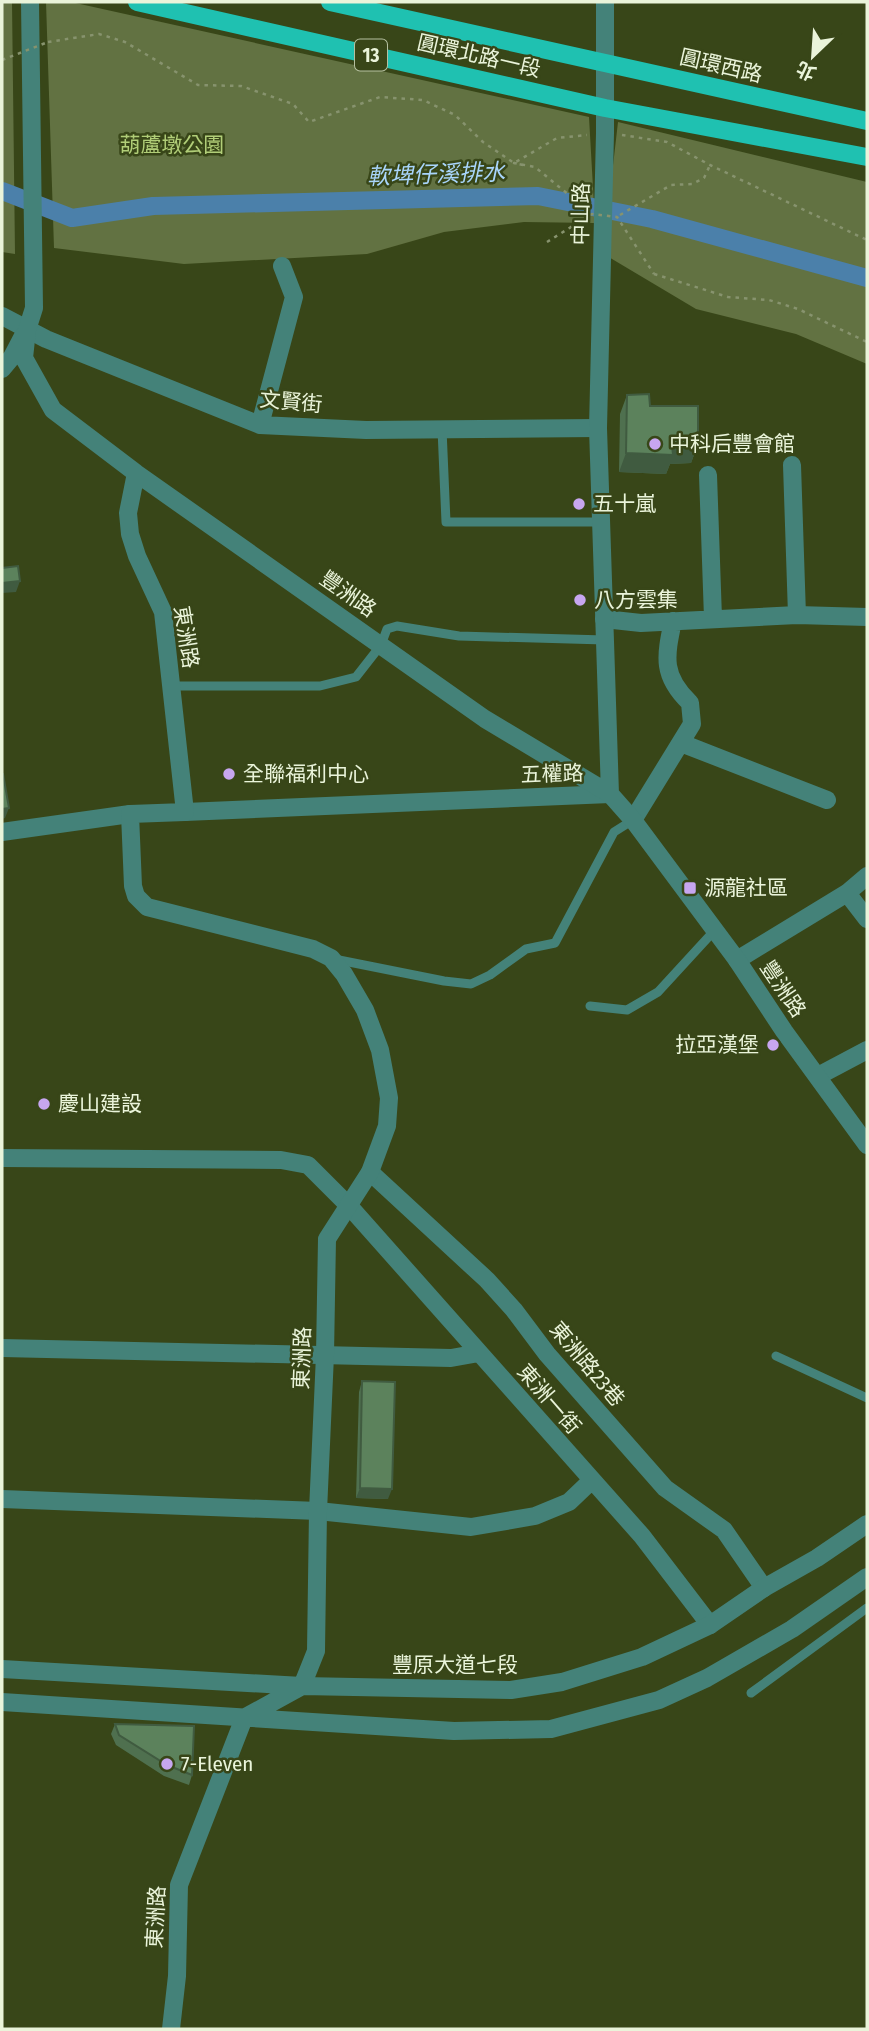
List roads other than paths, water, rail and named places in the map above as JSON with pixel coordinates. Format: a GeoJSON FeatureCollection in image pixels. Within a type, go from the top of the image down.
{"type":"FeatureCollection","features":[{"type":"Feature","properties":{"kind":"main road","name":"圓環北路一段"},"geometry":{"type":"LineString","coordinates":[[137,2],[606,108]]}},
{"type":"Feature","properties":{"kind":"main road","name":"圓環北路一段"},"geometry":{"type":"LineString","coordinates":[[330,2],[606,64]]}},
{"type":"Feature","properties":{"kind":"main road","name":"圓環西路"},"geometry":{"type":"LineString","coordinates":[[606,64],[867,121]]}},
{"type":"Feature","properties":{"kind":"main road","name":"13"},"geometry":{"type":"LineString","coordinates":[[606,108],[867,157]]}},
{"type":"Feature","properties":{"kind":"street","name":"豐洲路"},"geometry":{"type":"LineString","coordinates":[[30,2],[34,307],[27,330],[24,358],[53,410],[136,473],[485,719],[610,794],[633,820],[737,960],[784,1031],[867,1146]]}},
{"type":"Feature","properties":{"kind":"street","name":"中山路"},"geometry":{"type":"LineString","coordinates":[[598,428],[606,133],[605,2]]}},
{"type":"Feature","properties":{"kind":"street"},"geometry":{"type":"LineString","coordinates":[[260,425],[294,297],[282,266]]}},
{"type":"Feature","properties":{"kind":"street","name":"文賢街"},"geometry":{"type":"LineString","coordinates":[[2,316],[27,330],[260,425],[366,430],[598,428]]}},
{"type":"Feature","properties":{"kind":"street"},"geometry":{"type":"LineString","coordinates":[[2,369],[27,330]]}},
{"type":"Feature","properties":{"kind":"street","name":"五權路"},"geometry":{"type":"LineString","coordinates":[[2,832],[130,814],[610,794],[598,428]]}},
{"type":"Feature","properties":{"kind":"street"},"geometry":{"type":"LineString","coordinates":[[792,465],[797,615]]}},
{"type":"Feature","properties":{"kind":"street","name":"東洲路"},"geometry":{"type":"LineString","coordinates":[[136,473],[128,513],[130,534],[137,556],[163,612],[185,812]]}},
{"type":"Feature","properties":{"kind":"street"},"geometry":{"type":"LineString","coordinates":[[708,475],[713,618]]}},
{"type":"Feature","properties":{"kind":"street"},"geometry":{"type":"LineString","coordinates":[[604,619],[641,623],[797,615],[867,617]]}},
{"type":"Feature","properties":{"kind":"street"},"geometry":{"type":"LineString","coordinates":[[633,820],[692,724],[690,704],[675,689],[667,668],[673,621]]}},
{"type":"Feature","properties":{"kind":"street"},"geometry":{"type":"LineString","coordinates":[[681,743],[827,800]]}},
{"type":"Feature","properties":{"kind":"street"},"geometry":{"type":"LineString","coordinates":[[130,814],[133,886],[141,902],[147,907],[313,949],[331,958]]}},
{"type":"Feature","properties":{"kind":"street"},"geometry":{"type":"LineString","coordinates":[[737,960],[847,893],[867,876]]}},
{"type":"Feature","properties":{"kind":"street"},"geometry":{"type":"LineString","coordinates":[[847,893],[867,919]]}},
{"type":"Feature","properties":{"kind":"street","name":"東洲路"},"geometry":{"type":"LineString","coordinates":[[302,1686],[316,1651],[327,1238],[350,1207],[370,1172],[383,1143],[387,1126],[387,1084],[380,1050],[355,991],[331,958]]}},
{"type":"Feature","properties":{"kind":"street"},"geometry":{"type":"LineString","coordinates":[[818,1076],[867,1050]]}},
{"type":"Feature","properties":{"kind":"street","name":"東洲一街"},"geometry":{"type":"LineString","coordinates":[[2,1158],[281,1160],[308,1165],[350,1207],[642,1536],[710,1625]]}},
{"type":"Feature","properties":{"kind":"street","name":"東洲路23巷"},"geometry":{"type":"LineString","coordinates":[[370,1172],[487,1280],[547,1354],[665,1488],[724,1530],[764,1588]]}},
{"type":"Feature","properties":{"kind":"street"},"geometry":{"type":"LineString","coordinates":[[2,1349],[451,1357],[479,1353]]}},
{"type":"Feature","properties":{"kind":"street"},"geometry":{"type":"LineString","coordinates":[[2,1499],[318,1511],[471,1527],[535,1516],[569,1502],[591,1481]]}},
{"type":"Feature","properties":{"kind":"street","name":"豐原大道七段"},"geometry":{"type":"LineString","coordinates":[[2,1669],[302,1686],[511,1690],[562,1682],[642,1657],[710,1625],[867,1524]]}},
{"type":"Feature","properties":{"kind":"street"},"geometry":{"type":"LineString","coordinates":[[2,1702],[454,1731],[551,1730],[659,1700],[707,1678],[792,1629],[867,1577]]}},
{"type":"Feature","properties":{"kind":"street"},"geometry":{"type":"LineString","coordinates":[[244,1717],[302,1686]]}},
{"type":"Feature","properties":{"kind":"street","name":"東洲路"},"geometry":{"type":"LineString","coordinates":[[172,2029],[177,1976],[179,1885],[244,1717]]}},
{"type":"Feature","properties":{"kind":"lane"},"geometry":{"type":"LineString","coordinates":[[442,429],[446,522],[600,522]]}},
{"type":"Feature","properties":{"kind":"lane"},"geometry":{"type":"LineString","coordinates":[[170,686],[320,686],[356,677],[381,645],[387,629],[397,626],[459,636],[605,640]]}},
{"type":"Feature","properties":{"kind":"lane"},"geometry":{"type":"LineString","coordinates":[[331,958],[471,984],[490,975],[526,949],[555,943],[614,832],[633,820]]}},
{"type":"Feature","properties":{"kind":"lane"},"geometry":{"type":"LineString","coordinates":[[590,1006],[627,1010],[658,992],[714,931]]}},
{"type":"Feature","properties":{"kind":"lane"},"geometry":{"type":"LineString","coordinates":[[776,1356],[867,1398]]}},
{"type":"Feature","properties":{"kind":"lane"},"geometry":{"type":"LineString","coordinates":[[751,1693],[867,1608]]}},
{"type":"Feature","properties":{"kind":"waterway","name":"軟埤仔溪排水"},"geometry":{"type":"LineString","coordinates":[[2,191],[72,218],[153,206],[538,196],[652,219],[867,278]]}},
{"type":"Feature","properties":{"kind":"place","name":"中科后豐會館"},"geometry":{"type":"Point","coordinates":[655,444]}},
{"type":"Feature","properties":{"kind":"place","name":"五十嵐"},"geometry":{"type":"Point","coordinates":[579,504]}},
{"type":"Feature","properties":{"kind":"place","name":"八方雲集"},"geometry":{"type":"Point","coordinates":[580,600]}},
{"type":"Feature","properties":{"kind":"place","name":"全聯福利中心"},"geometry":{"type":"Point","coordinates":[229,774]}},
{"type":"Feature","properties":{"kind":"place","name":"源龍社區"},"geometry":{"type":"Point","coordinates":[690,888]}},
{"type":"Feature","properties":{"kind":"place","name":"拉亞漢堡"},"geometry":{"type":"Point","coordinates":[773,1045]}},
{"type":"Feature","properties":{"kind":"place","name":"慶山建設"},"geometry":{"type":"Point","coordinates":[44,1104]}},
{"type":"Feature","properties":{"kind":"place","name":"7-Eleven"},"geometry":{"type":"Point","coordinates":[167,1764]}},
{"type":"Feature","properties":{"kind":"park label","name":"葫蘆墩公園"},"geometry":{"type":"Point","coordinates":[172,145]}}]}
